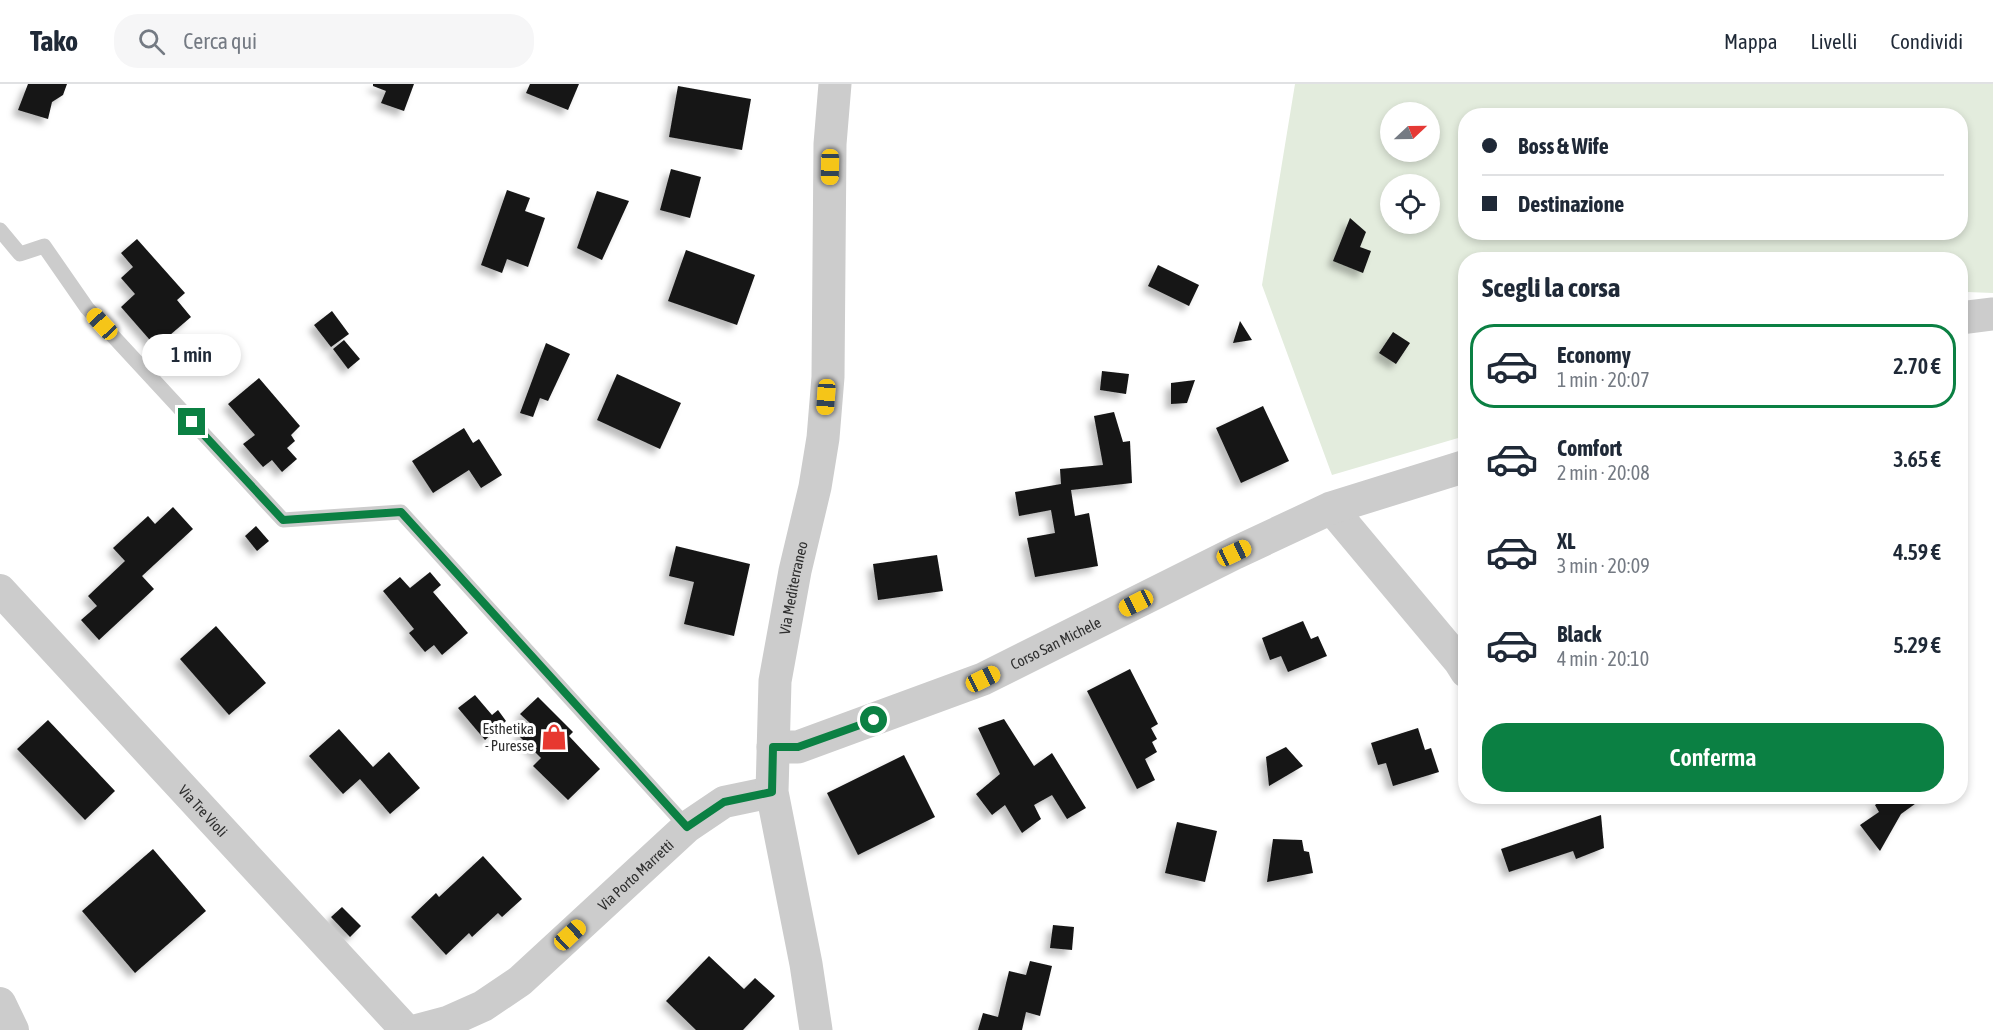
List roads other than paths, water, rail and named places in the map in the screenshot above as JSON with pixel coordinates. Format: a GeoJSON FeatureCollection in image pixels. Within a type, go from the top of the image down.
{"type":"FeatureCollection","features":[{"type":"Feature","properties":{"kind":"street"},"geometry":{"type":"LineString","coordinates":[[811,84],[830,144]]}},
{"type":"Feature","properties":{"kind":"street"},"geometry":{"type":"LineString","coordinates":[[830,144],[835,84]]}},
{"type":"Feature","properties":{"kind":"street","name":"Via Mediterraneo"},"geometry":{"type":"LineString","coordinates":[[816,1030],[806,963],[772,792],[775,681],[823,438],[828,377],[830,144]]}},
{"type":"Feature","properties":{"kind":"street"},"geometry":{"type":"LineString","coordinates":[[1968,317],[1993,314]]}},
{"type":"Feature","properties":{"kind":"street","name":"Corso San Michele"},"geometry":{"type":"LineString","coordinates":[[773,747],[798,747],[983,679],[1234,553],[1331,508],[1458,468]]}},
{"type":"Feature","properties":{"kind":"street"},"geometry":{"type":"LineString","coordinates":[[1331,508],[1458,659]]}},
{"type":"Feature","properties":{"kind":"street","name":"Via Tre Violi"},"geometry":{"type":"LineString","coordinates":[[0,590],[406,1030]]}},
{"type":"Feature","properties":{"kind":"street","name":"Via Porto Marretti"},"geometry":{"type":"LineString","coordinates":[[417,1030],[447,1022],[483,1006],[520,981],[687,827],[724,802],[772,792]]}},
{"type":"Feature","properties":{"kind":"street"},"geometry":{"type":"LineString","coordinates":[[0,1004],[13,1030]]}},
{"type":"Feature","properties":{"kind":"lane"},"geometry":{"type":"LineString","coordinates":[[0,230],[20,254],[44,246],[87,308],[283,520],[401,512],[687,827]]}},
{"type":"Feature","properties":{"kind":"place","name":"Esthetika - Puresse"},"geometry":{"type":"Point","coordinates":[554,737]}}]}
